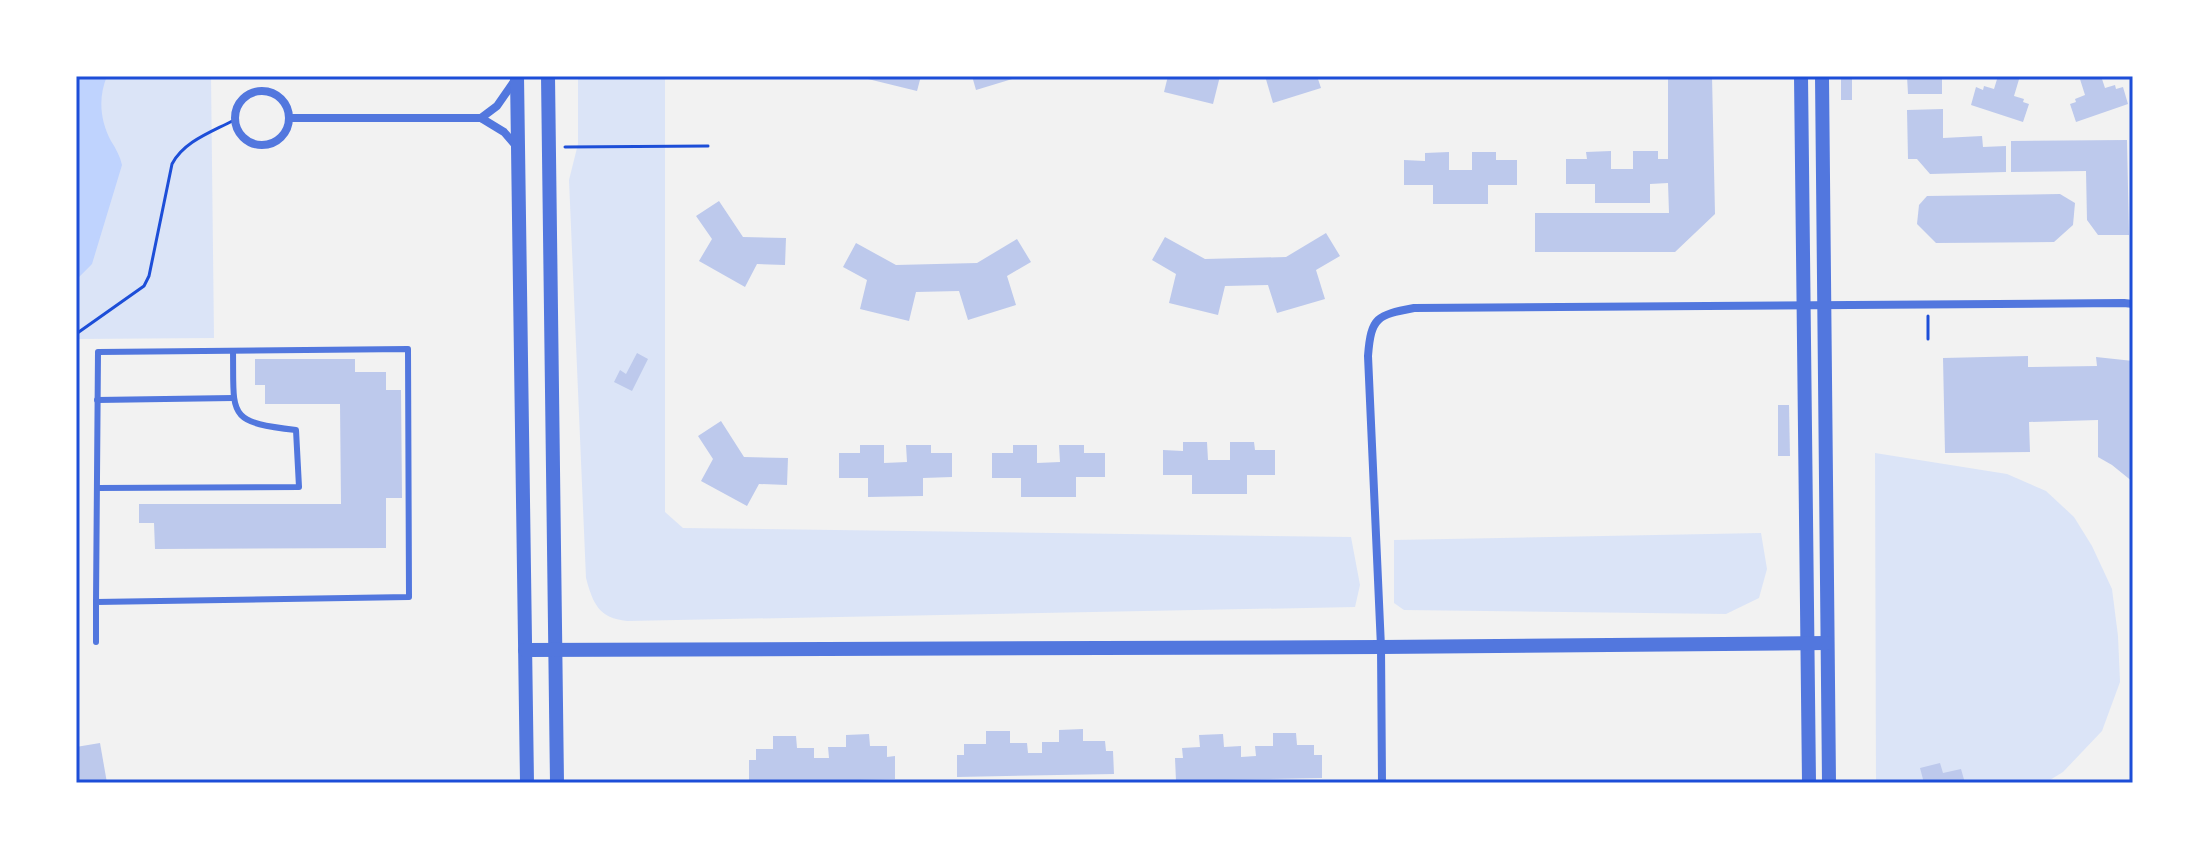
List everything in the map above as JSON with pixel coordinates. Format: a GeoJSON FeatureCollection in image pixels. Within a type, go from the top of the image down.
{"type":"FeatureCollection","features":[{"type":"Feature","properties":{"kind":"street"},"geometry":{"type":"LineString","coordinates":[[481,118],[497,106],[517,76]]}},
{"type":"Feature","properties":{"kind":"street"},"geometry":{"type":"LineString","coordinates":[[517,76],[527,783]]}},
{"type":"Feature","properties":{"kind":"street"},"geometry":{"type":"LineString","coordinates":[[548,76],[557,783]]}},
{"type":"Feature","properties":{"kind":"street"},"geometry":{"type":"LineString","coordinates":[[1801,76],[1809,783]]}},
{"type":"Feature","properties":{"kind":"street"},"geometry":{"type":"LineString","coordinates":[[1822,76],[1829,783]]}},
{"type":"Feature","properties":{"kind":"street"},"geometry":{"type":"LineString","coordinates":[[261,91],[269,92],[284,102],[289,118],[283,135],[276,141],[258,145],[242,136],[234,120],[239,103],[245,96],[261,91]]}},
{"type":"Feature","properties":{"kind":"street"},"geometry":{"type":"LineString","coordinates":[[289,118],[481,118],[504,132],[517,147]]}},
{"type":"Feature","properties":{"kind":"street"},"geometry":{"type":"LineString","coordinates":[[1382,783],[1381,647],[1368,356],[1370,332],[1379,318],[1414,308],[2133,304]]}},
{"type":"Feature","properties":{"kind":"street"},"geometry":{"type":"LineString","coordinates":[[525,650],[1827,643]]}},
{"type":"Feature","properties":{"kind":"lane"},"geometry":{"type":"LineString","coordinates":[[96,602],[409,597],[408,349],[98,352],[97,400],[97,488],[96,602],[96,642]]}},
{"type":"Feature","properties":{"kind":"lane"},"geometry":{"type":"LineString","coordinates":[[97,488],[299,487],[296,430],[245,420],[235,407],[233,351]]}},
{"type":"Feature","properties":{"kind":"lane"},"geometry":{"type":"LineString","coordinates":[[97,400],[233,398]]}},
{"type":"Feature","properties":{"kind":"path"},"geometry":{"type":"LineString","coordinates":[[76,334],[144,286],[149,276],[172,164],[177,154],[192,142],[234,120]]}},
{"type":"Feature","properties":{"kind":"path"},"geometry":{"type":"LineString","coordinates":[[549,147],[708,146]]}},
{"type":"Feature","properties":{"kind":"path"},"geometry":{"type":"LineString","coordinates":[[1928,304],[1928,339]]}},
{"type":"Feature","properties":{"kind":"shaded area"},"geometry":{"type":"Polygon","coordinates":[[[76,76],[211,76],[214,338],[79,339],[76,348],[76,76]]]}},
{"type":"Feature","properties":{"kind":"shaded area"},"geometry":{"type":"Polygon","coordinates":[[[578,76],[665,76],[665,512],[683,528],[1351,537],[1360,585],[1355,607],[627,621],[604,613],[591,595],[586,578],[569,180],[578,144],[578,76]]]}},
{"type":"Feature","properties":{"kind":"shaded area"},"geometry":{"type":"Polygon","coordinates":[[[1875,453],[2007,474],[2046,491],[2074,517],[2092,546],[2112,589],[2120,682],[2102,731],[2063,772],[2045,783],[1876,783],[1875,453]]]}},
{"type":"Feature","properties":{"kind":"shaded area"},"geometry":{"type":"Polygon","coordinates":[[[1761,533],[1767,569],[1759,598],[1726,614],[1404,610],[1394,603],[1394,540],[1761,533]]]}},
{"type":"Feature","properties":{"kind":"water"},"geometry":{"type":"Polygon","coordinates":[[[76,76],[107,76],[101,101],[103,117],[122,165],[92,264],[78,278],[76,285],[76,76]]]}},
{"type":"Feature","properties":{"kind":"building"},"geometry":{"type":"Polygon","coordinates":[[[869,76],[921,76],[917,91],[868,79],[869,76]]]}},
{"type":"Feature","properties":{"kind":"building"},"geometry":{"type":"Polygon","coordinates":[[[972,76],[1019,76],[1019,77],[976,90],[972,76]]]}},
{"type":"Feature","properties":{"kind":"building"},"geometry":{"type":"Polygon","coordinates":[[[1168,76],[1220,76],[1213,104],[1164,92],[1168,76]]]}},
{"type":"Feature","properties":{"kind":"building"},"geometry":{"type":"Polygon","coordinates":[[[1265,76],[1317,76],[1321,88],[1273,103],[1265,76]]]}},
{"type":"Feature","properties":{"kind":"building"},"geometry":{"type":"Polygon","coordinates":[[[1668,76],[1712,76],[1715,214],[1675,252],[1535,252],[1535,213],[1669,213],[1668,183],[1650,184],[1650,203],[1595,203],[1595,184],[1566,184],[1566,159],[1587,159],[1586,152],[1611,151],[1611,169],[1633,169],[1633,151],[1658,151],[1658,159],[1668,159],[1668,76]]]}},
{"type":"Feature","properties":{"kind":"building"},"geometry":{"type":"Polygon","coordinates":[[[1841,76],[1852,76],[1852,100],[1841,100],[1841,76]]]}},
{"type":"Feature","properties":{"kind":"building"},"geometry":{"type":"Polygon","coordinates":[[[1907,76],[1942,76],[1942,94],[1908,94],[1907,76]]]}},
{"type":"Feature","properties":{"kind":"building"},"geometry":{"type":"Polygon","coordinates":[[[1998,76],[2020,76],[2014,96],[2029,104],[2023,122],[1971,105],[1976,87],[1994,89],[1998,76]]]}},
{"type":"Feature","properties":{"kind":"building"},"geometry":{"type":"Polygon","coordinates":[[[2079,76],[2101,76],[2105,88],[2115,85],[2116,89],[2123,87],[2128,104],[2076,122],[2070,104],[2085,95],[2079,76]]]}},
{"type":"Feature","properties":{"kind":"building"},"geometry":{"type":"Polygon","coordinates":[[[1943,109],[1943,138],[1982,136],[1983,147],[2006,146],[2006,172],[1930,174],[1917,159],[1908,159],[1907,110],[1943,109]]]}},
{"type":"Feature","properties":{"kind":"building"},"geometry":{"type":"Polygon","coordinates":[[[2127,140],[2129,235],[2098,235],[2087,220],[2086,171],[2011,172],[2011,141],[2127,140]]]}},
{"type":"Feature","properties":{"kind":"building"},"geometry":{"type":"Polygon","coordinates":[[[1449,152],[1449,170],[1472,170],[1472,152],[1496,152],[1496,160],[1517,160],[1517,185],[1488,185],[1488,204],[1433,204],[1433,185],[1404,185],[1404,160],[1425,161],[1425,153],[1449,152]]]}},
{"type":"Feature","properties":{"kind":"building"},"geometry":{"type":"Polygon","coordinates":[[[2060,194],[2075,203],[2073,225],[2054,242],[1936,243],[1917,224],[1919,205],[1927,196],[2060,194]]]}},
{"type":"Feature","properties":{"kind":"building"},"geometry":{"type":"Polygon","coordinates":[[[719,201],[743,237],[786,238],[785,265],[757,264],[745,287],[699,261],[712,239],[696,216],[719,201]]]}},
{"type":"Feature","properties":{"kind":"building"},"geometry":{"type":"Polygon","coordinates":[[[1326,233],[1340,256],[1316,270],[1325,299],[1277,313],[1268,285],[1225,286],[1218,315],[1169,303],[1176,274],[1152,260],[1165,237],[1205,259],[1286,257],[1326,233]]]}},
{"type":"Feature","properties":{"kind":"building"},"geometry":{"type":"Polygon","coordinates":[[[1017,239],[1031,262],[1007,276],[1016,305],[968,320],[959,291],[916,292],[909,321],[860,309],[867,280],[843,267],[856,243],[896,265],[977,263],[1017,239]]]}},
{"type":"Feature","properties":{"kind":"building"},"geometry":{"type":"Polygon","coordinates":[[[637,353],[648,359],[632,391],[614,382],[620,370],[626,374],[637,353]]]}},
{"type":"Feature","properties":{"kind":"building"},"geometry":{"type":"Polygon","coordinates":[[[2028,356],[2028,367],[2097,366],[2096,357],[2133,361],[2133,482],[2098,457],[2098,420],[2029,422],[2030,452],[1945,453],[1943,358],[2028,356]]]}},
{"type":"Feature","properties":{"kind":"building"},"geometry":{"type":"Polygon","coordinates":[[[255,359],[355,359],[355,372],[386,372],[386,390],[401,390],[402,498],[386,498],[386,548],[155,549],[154,523],[139,523],[139,504],[341,504],[340,404],[265,404],[265,385],[255,385],[255,359]]]}},
{"type":"Feature","properties":{"kind":"building"},"geometry":{"type":"Polygon","coordinates":[[[1778,405],[1789,405],[1790,456],[1778,456],[1778,405]]]}},
{"type":"Feature","properties":{"kind":"building"},"geometry":{"type":"Polygon","coordinates":[[[721,421],[744,457],[788,458],[787,485],[759,484],[747,506],[701,481],[713,459],[698,436],[721,421]]]}},
{"type":"Feature","properties":{"kind":"building"},"geometry":{"type":"Polygon","coordinates":[[[1183,442],[1207,442],[1208,460],[1230,460],[1230,442],[1254,442],[1255,450],[1275,450],[1275,475],[1247,475],[1247,494],[1192,494],[1192,475],[1163,475],[1163,450],[1183,451],[1183,442]]]}},
{"type":"Feature","properties":{"kind":"building"},"geometry":{"type":"Polygon","coordinates":[[[860,445],[884,445],[884,463],[907,462],[906,445],[931,445],[931,453],[952,453],[952,477],[923,478],[923,496],[868,497],[868,478],[839,478],[839,453],[860,453],[860,445]]]}},
{"type":"Feature","properties":{"kind":"building"},"geometry":{"type":"Polygon","coordinates":[[[1013,445],[1037,445],[1037,463],[1060,462],[1059,445],[1084,445],[1084,453],[1105,453],[1105,477],[1076,477],[1076,497],[1021,497],[1021,478],[992,478],[992,453],[1013,453],[1013,445]]]}},
{"type":"Feature","properties":{"kind":"building"},"geometry":{"type":"Polygon","coordinates":[[[1083,729],[1083,741],[1105,741],[1106,751],[1113,751],[1114,774],[957,777],[957,755],[964,755],[964,744],[986,744],[986,731],[1010,731],[1010,743],[1027,743],[1028,753],[1042,753],[1042,742],[1059,742],[1059,730],[1083,729]]]}},
{"type":"Feature","properties":{"kind":"building"},"geometry":{"type":"Polygon","coordinates":[[[1273,733],[1296,733],[1297,745],[1314,745],[1314,755],[1322,755],[1322,778],[1176,781],[1175,758],[1183,758],[1182,748],[1200,747],[1199,735],[1223,734],[1224,747],[1241,746],[1241,757],[1256,756],[1255,746],[1273,746],[1273,733]]]}},
{"type":"Feature","properties":{"kind":"building"},"geometry":{"type":"Polygon","coordinates":[[[869,734],[870,746],[887,746],[887,757],[895,756],[895,779],[749,783],[749,760],[756,760],[756,749],[773,749],[773,736],[796,736],[797,748],[814,748],[814,758],[829,758],[828,747],[846,747],[846,735],[869,734]]]}},
{"type":"Feature","properties":{"kind":"building"},"geometry":{"type":"Polygon","coordinates":[[[100,743],[107,783],[76,783],[76,747],[100,743]]]}},
{"type":"Feature","properties":{"kind":"building"},"geometry":{"type":"Polygon","coordinates":[[[1940,763],[1943,773],[1961,769],[1965,783],[1924,783],[1920,768],[1940,763]]]}}]}
